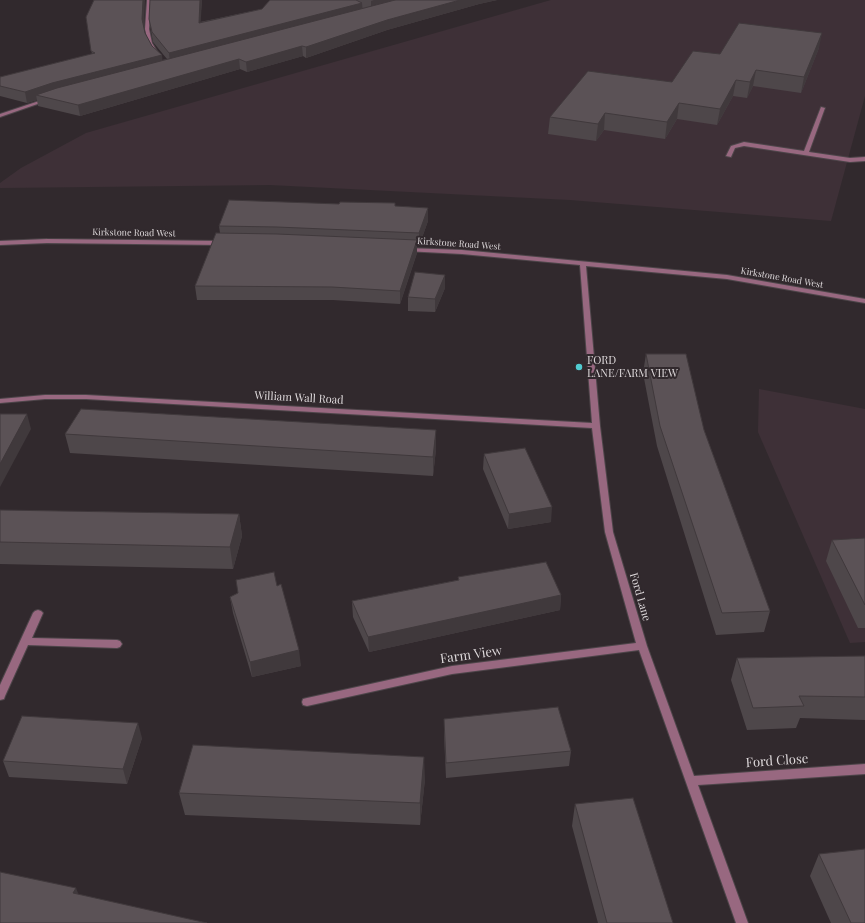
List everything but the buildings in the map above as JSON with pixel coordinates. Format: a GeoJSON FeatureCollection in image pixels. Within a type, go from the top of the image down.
{"type":"FeatureCollection","features":[{"type":"Feature","properties":{"kind":"street"},"geometry":{"type":"LineString","coordinates":[[149,0],[147,29],[150,42],[156,54],[161,58]]}},
{"type":"Feature","properties":{"kind":"street"},"geometry":{"type":"LineString","coordinates":[[0,116],[50,99]]}},
{"type":"Feature","properties":{"kind":"street"},"geometry":{"type":"LineString","coordinates":[[806,152],[823,108]]}},
{"type":"Feature","properties":{"kind":"street"},"geometry":{"type":"LineString","coordinates":[[729,156],[733,147],[744,144],[806,152],[850,160],[865,158]]}},
{"type":"Feature","properties":{"kind":"street","name":"Kirkstone Road West"},"geometry":{"type":"LineString","coordinates":[[0,243],[47,241],[231,243]]}},
{"type":"Feature","properties":{"kind":"street","name":"Kirkstone Road West"},"geometry":{"type":"LineString","coordinates":[[398,249],[462,252],[727,277],[865,301]]}},
{"type":"Feature","properties":{"kind":"street","name":"Ford Lane"},"geometry":{"type":"LineString","coordinates":[[584,263],[596,426],[609,532],[642,646],[742,923]]}},
{"type":"Feature","properties":{"kind":"street","name":"William Wall Road"},"geometry":{"type":"LineString","coordinates":[[0,401],[45,397],[86,397],[596,426]]}},
{"type":"Feature","properties":{"kind":"street"},"geometry":{"type":"LineString","coordinates":[[0,696],[38,613]]}},
{"type":"Feature","properties":{"kind":"street"},"geometry":{"type":"LineString","coordinates":[[25,641],[117,644]]}},
{"type":"Feature","properties":{"kind":"street","name":"Farm View"},"geometry":{"type":"LineString","coordinates":[[307,702],[452,670],[642,646]]}},
{"type":"Feature","properties":{"kind":"street","name":"Ford Close"},"geometry":{"type":"LineString","coordinates":[[690,781],[865,770]]}},
{"type":"Feature","properties":{"kind":"shaded area"},"geometry":{"type":"Polygon","coordinates":[[[551,0],[865,0],[865,96],[831,221],[570,200],[270,185],[0,188],[0,183],[21,168],[86,133],[551,0]]]}},
{"type":"Feature","properties":{"kind":"shaded area"},"geometry":{"type":"Polygon","coordinates":[[[759,389],[865,409],[865,642],[850,643],[758,432],[759,389]]]}},
{"type":"Feature","properties":{"kind":"place","name":"FORD LANE/FARM VIEW"},"geometry":{"type":"Point","coordinates":[579,367]}}]}
